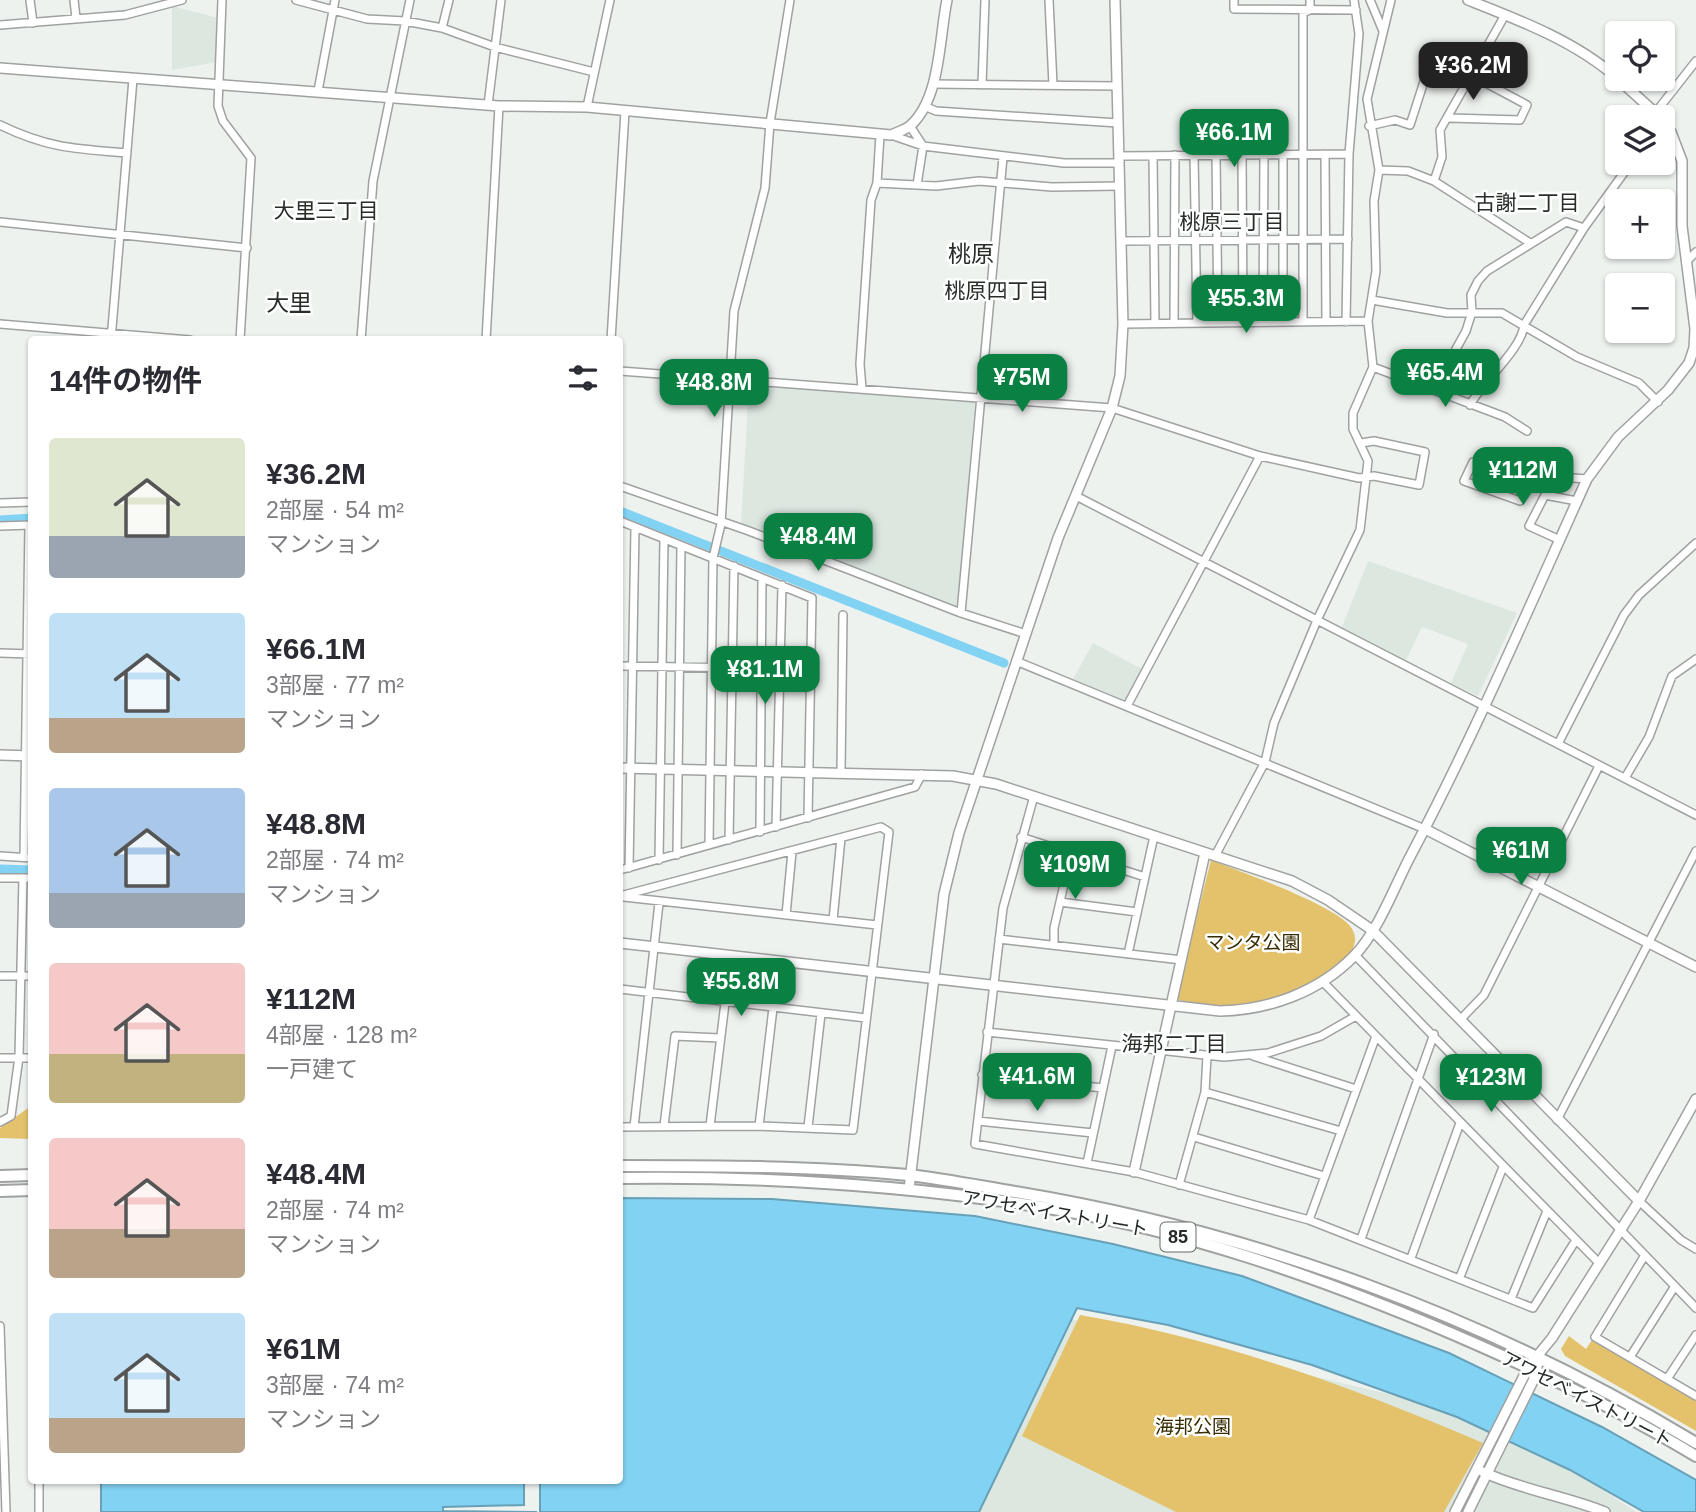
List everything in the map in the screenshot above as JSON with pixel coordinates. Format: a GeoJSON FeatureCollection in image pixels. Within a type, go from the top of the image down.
{"type":"FeatureCollection","features":[{"type":"Feature","properties":{"kind":"main road","name":"アワセベイストリート"},"geometry":{"type":"LineString","coordinates":[[623,1166],[791,1167],[910,1175],[1135,1214],[1233,1240],[1327,1270],[1540,1356],[1696,1443]]}},
{"type":"Feature","properties":{"kind":"main road"},"geometry":{"type":"LineString","coordinates":[[0,1176],[28,1175]]}},
{"type":"Feature","properties":{"kind":"main road","name":"アワセベイストリート"},"geometry":{"type":"LineString","coordinates":[[623,1178],[790,1180],[909,1189],[1059,1210],[1229,1250],[1323,1280],[1531,1374],[1696,1456]]}},
{"type":"Feature","properties":{"kind":"main road"},"geometry":{"type":"LineString","coordinates":[[0,1191],[28,1190]]}},
{"type":"Feature","properties":{"kind":"street"},"geometry":{"type":"LineString","coordinates":[[30,0],[33,23]]}},
{"type":"Feature","properties":{"kind":"street"},"geometry":{"type":"LineString","coordinates":[[74,0],[76,18]]}},
{"type":"Feature","properties":{"kind":"street"},"geometry":{"type":"LineString","coordinates":[[0,25],[125,15],[182,0]]}},
{"type":"Feature","properties":{"kind":"street"},"geometry":{"type":"LineString","coordinates":[[222,0],[218,106],[223,121],[251,158],[240,336]]}},
{"type":"Feature","properties":{"kind":"street"},"geometry":{"type":"LineString","coordinates":[[296,0],[367,19],[405,21],[442,28],[495,47],[594,72]]}},
{"type":"Feature","properties":{"kind":"street"},"geometry":{"type":"LineString","coordinates":[[318,91],[335,0]]}},
{"type":"Feature","properties":{"kind":"street"},"geometry":{"type":"LineString","coordinates":[[361,336],[373,181],[410,0]]}},
{"type":"Feature","properties":{"kind":"street"},"geometry":{"type":"LineString","coordinates":[[442,28],[449,0]]}},
{"type":"Feature","properties":{"kind":"street"},"geometry":{"type":"LineString","coordinates":[[488,105],[501,0]]}},
{"type":"Feature","properties":{"kind":"street"},"geometry":{"type":"LineString","coordinates":[[587,107],[610,0]]}},
{"type":"Feature","properties":{"kind":"street"},"geometry":{"type":"LineString","coordinates":[[709,845],[713,558],[721,524],[733,311],[765,188],[770,123],[790,0]]}},
{"type":"Feature","properties":{"kind":"street"},"geometry":{"type":"LineString","coordinates":[[891,135],[910,126],[925,106],[933,84],[947,0]]}},
{"type":"Feature","properties":{"kind":"street"},"geometry":{"type":"LineString","coordinates":[[982,85],[985,0]]}},
{"type":"Feature","properties":{"kind":"street"},"geometry":{"type":"LineString","coordinates":[[1049,0],[1053,85]]}},
{"type":"Feature","properties":{"kind":"street"},"geometry":{"type":"LineString","coordinates":[[909,1189],[944,894],[974,779],[1076,496],[1112,408],[1120,376],[1123,324],[1115,0]]}},
{"type":"Feature","properties":{"kind":"street"},"geometry":{"type":"LineString","coordinates":[[1234,0],[1234,9],[1356,10]]}},
{"type":"Feature","properties":{"kind":"street"},"geometry":{"type":"LineString","coordinates":[[1291,0],[1291,9]]}},
{"type":"Feature","properties":{"kind":"street"},"geometry":{"type":"LineString","coordinates":[[1310,0],[1310,10]]}},
{"type":"Feature","properties":{"kind":"street"},"geometry":{"type":"LineString","coordinates":[[1346,322],[1349,154],[1359,34],[1354,0]]}},
{"type":"Feature","properties":{"kind":"street"},"geometry":{"type":"LineString","coordinates":[[1370,0],[1383,31]]}},
{"type":"Feature","properties":{"kind":"street"},"geometry":{"type":"LineString","coordinates":[[1215,856],[1265,762],[1274,723],[1318,618],[1360,530],[1368,461],[1362,443],[1353,429],[1353,413],[1373,367],[1368,321],[1377,232],[1374,201],[1379,170],[1369,125],[1367,99],[1391,0]]}},
{"type":"Feature","properties":{"kind":"street"},"geometry":{"type":"LineString","coordinates":[[1468,0],[1505,15],[1605,67]]}},
{"type":"Feature","properties":{"kind":"street"},"geometry":{"type":"LineString","coordinates":[[1303,320],[1303,13],[1310,10]]}},
{"type":"Feature","properties":{"kind":"street"},"geometry":{"type":"LineString","coordinates":[[1434,181],[1442,157],[1440,130],[1505,15]]}},
{"type":"Feature","properties":{"kind":"street"},"geometry":{"type":"LineString","coordinates":[[1665,105],[1696,61]]}},
{"type":"Feature","properties":{"kind":"street"},"geometry":{"type":"LineString","coordinates":[[1369,125],[1395,120],[1410,125],[1429,66]]}},
{"type":"Feature","properties":{"kind":"street"},"geometry":{"type":"LineString","coordinates":[[0,68],[499,106],[587,107],[770,123],[891,135],[923,146],[1064,163],[1175,155],[1349,154]]}},
{"type":"Feature","properties":{"kind":"street"},"geometry":{"type":"LineString","coordinates":[[1449,118],[1520,120],[1527,105],[1471,75]]}},
{"type":"Feature","properties":{"kind":"street"},"geometry":{"type":"LineString","coordinates":[[0,324],[111,336],[133,79]]}},
{"type":"Feature","properties":{"kind":"street"},"geometry":{"type":"LineString","coordinates":[[933,84],[1117,86]]}},
{"type":"Feature","properties":{"kind":"street"},"geometry":{"type":"LineString","coordinates":[[1631,91],[1645,105]]}},
{"type":"Feature","properties":{"kind":"street"},"geometry":{"type":"LineString","coordinates":[[486,336],[499,106]]}},
{"type":"Feature","properties":{"kind":"street"},"geometry":{"type":"LineString","coordinates":[[925,106],[936,111],[1118,122]]}},
{"type":"Feature","properties":{"kind":"street"},"geometry":{"type":"LineString","coordinates":[[611,336],[625,111]]}},
{"type":"Feature","properties":{"kind":"street"},"geometry":{"type":"LineString","coordinates":[[0,125],[32,141],[60,148],[127,153]]}},
{"type":"Feature","properties":{"kind":"street"},"geometry":{"type":"LineString","coordinates":[[910,126],[923,146],[917,185]]}},
{"type":"Feature","properties":{"kind":"street"},"geometry":{"type":"LineString","coordinates":[[862,389],[860,365],[871,200],[877,183],[880,135]]}},
{"type":"Feature","properties":{"kind":"street"},"geometry":{"type":"LineString","coordinates":[[623,943],[1172,1006],[1243,1010],[1287,999],[1323,982],[1355,955],[1372,929],[1425,829],[1587,479],[1618,437],[1692,365],[1694,294],[1686,261],[1682,161],[1675,143]]}},
{"type":"Feature","properties":{"kind":"street"},"geometry":{"type":"LineString","coordinates":[[1325,154],[1326,321]]}},
{"type":"Feature","properties":{"kind":"street"},"geometry":{"type":"LineString","coordinates":[[1174,322],[1175,155]]}},
{"type":"Feature","properties":{"kind":"street"},"geometry":{"type":"LineString","coordinates":[[1194,155],[1197,322]]}},
{"type":"Feature","properties":{"kind":"street"},"geometry":{"type":"LineString","coordinates":[[1216,155],[1218,321]]}},
{"type":"Feature","properties":{"kind":"street"},"geometry":{"type":"LineString","coordinates":[[1242,155],[1244,321]]}},
{"type":"Feature","properties":{"kind":"street"},"geometry":{"type":"LineString","coordinates":[[1263,321],[1264,155]]}},
{"type":"Feature","properties":{"kind":"street"},"geometry":{"type":"LineString","coordinates":[[1283,155],[1283,321]]}},
{"type":"Feature","properties":{"kind":"street"},"geometry":{"type":"LineString","coordinates":[[1153,156],[1155,323]]}},
{"type":"Feature","properties":{"kind":"street"},"geometry":{"type":"LineString","coordinates":[[961,613],[1003,157]]}},
{"type":"Feature","properties":{"kind":"street"},"geometry":{"type":"LineString","coordinates":[[1379,170],[1408,170],[1434,181],[1531,243]]}},
{"type":"Feature","properties":{"kind":"street"},"geometry":{"type":"LineString","coordinates":[[1470,405],[1479,387],[1523,336],[1524,325],[1584,228],[1622,175]]}},
{"type":"Feature","properties":{"kind":"street"},"geometry":{"type":"LineString","coordinates":[[877,183],[1120,186]]}},
{"type":"Feature","properties":{"kind":"street"},"geometry":{"type":"LineString","coordinates":[[0,222],[247,248]]}},
{"type":"Feature","properties":{"kind":"street"},"geometry":{"type":"LineString","coordinates":[[1434,388],[1454,358],[1472,312],[1471,295],[1487,271],[1566,222],[1584,228]]}},
{"type":"Feature","properties":{"kind":"street"},"geometry":{"type":"LineString","coordinates":[[1121,241],[1263,242],[1348,239]]}},
{"type":"Feature","properties":{"kind":"street"},"geometry":{"type":"LineString","coordinates":[[1686,261],[1696,252]]}},
{"type":"Feature","properties":{"kind":"street"},"geometry":{"type":"LineString","coordinates":[[1372,300],[1447,313],[1502,313],[1577,357],[1639,383],[1658,401]]}},
{"type":"Feature","properties":{"kind":"street"},"geometry":{"type":"LineString","coordinates":[[1123,324],[1368,321]]}},
{"type":"Feature","properties":{"kind":"street"},"geometry":{"type":"LineString","coordinates":[[1373,367],[1505,417],[1527,431]]}},
{"type":"Feature","properties":{"kind":"street"},"geometry":{"type":"LineString","coordinates":[[623,371],[1112,408],[1260,456],[1419,485],[1425,452],[1374,441],[1362,443]]}},
{"type":"Feature","properties":{"kind":"street"},"geometry":{"type":"LineString","coordinates":[[1127,706],[1260,456]]}},
{"type":"Feature","properties":{"kind":"street"},"geometry":{"type":"LineString","coordinates":[[1529,481],[1472,462],[1464,481],[1520,501],[1533,475],[1587,479]]}},
{"type":"Feature","properties":{"kind":"street"},"geometry":{"type":"LineString","coordinates":[[623,487],[721,524],[749,531],[961,613],[1026,634]]}},
{"type":"Feature","properties":{"kind":"street"},"geometry":{"type":"LineString","coordinates":[[1560,540],[1529,526],[1545,495],[1577,501]]}},
{"type":"Feature","properties":{"kind":"street"},"geometry":{"type":"LineString","coordinates":[[1076,496],[1318,618],[1696,815]]}},
{"type":"Feature","properties":{"kind":"street"},"geometry":{"type":"LineString","coordinates":[[0,503],[28,502]]}},
{"type":"Feature","properties":{"kind":"street"},"geometry":{"type":"LineString","coordinates":[[623,523],[812,598],[808,818]]}},
{"type":"Feature","properties":{"kind":"street"},"geometry":{"type":"LineString","coordinates":[[0,526],[28,525]]}},
{"type":"Feature","properties":{"kind":"street"},"geometry":{"type":"LineString","coordinates":[[629,868],[635,528]]}},
{"type":"Feature","properties":{"kind":"street"},"geometry":{"type":"LineString","coordinates":[[659,860],[664,539]]}},
{"type":"Feature","properties":{"kind":"street"},"geometry":{"type":"LineString","coordinates":[[1559,742],[1624,615],[1639,595],[1696,543]]}},
{"type":"Feature","properties":{"kind":"street"},"geometry":{"type":"LineString","coordinates":[[677,855],[681,545]]}},
{"type":"Feature","properties":{"kind":"street"},"geometry":{"type":"LineString","coordinates":[[729,840],[734,566]]}},
{"type":"Feature","properties":{"kind":"street"},"geometry":{"type":"LineString","coordinates":[[760,832],[762,578]]}},
{"type":"Feature","properties":{"kind":"street"},"geometry":{"type":"LineString","coordinates":[[776,827],[782,585]]}},
{"type":"Feature","properties":{"kind":"street"},"geometry":{"type":"LineString","coordinates":[[841,771],[843,615]]}},
{"type":"Feature","properties":{"kind":"street"},"geometry":{"type":"LineString","coordinates":[[0,653],[28,654]]}},
{"type":"Feature","properties":{"kind":"street"},"geometry":{"type":"LineString","coordinates":[[1625,778],[1649,737],[1672,676],[1696,659]]}},
{"type":"Feature","properties":{"kind":"street"},"geometry":{"type":"LineString","coordinates":[[1016,661],[1425,829],[1696,967]]}},
{"type":"Feature","properties":{"kind":"street"},"geometry":{"type":"LineString","coordinates":[[623,666],[810,669]]}},
{"type":"Feature","properties":{"kind":"street"},"geometry":{"type":"LineString","coordinates":[[0,755],[28,756]]}},
{"type":"Feature","properties":{"kind":"street"},"geometry":{"type":"LineString","coordinates":[[1460,1020],[1484,995],[1599,765]]}},
{"type":"Feature","properties":{"kind":"street"},"geometry":{"type":"LineString","coordinates":[[623,768],[922,773],[974,779],[1034,796],[1292,881],[1328,900],[1372,929],[1639,1201],[1681,1240],[1696,1249]]}},
{"type":"Feature","properties":{"kind":"street"},"geometry":{"type":"LineString","coordinates":[[623,869],[915,787],[922,773]]}},
{"type":"Feature","properties":{"kind":"street"},"geometry":{"type":"LineString","coordinates":[[1034,796],[1021,836],[999,939],[975,1144],[1134,1171],[1309,1220],[1460,1277],[1533,1308],[1576,1240]]}},
{"type":"Feature","properties":{"kind":"street"},"geometry":{"type":"LineString","coordinates":[[623,895],[881,827],[890,832],[853,1130],[759,1126],[623,1127]]}},
{"type":"Feature","properties":{"kind":"street"},"geometry":{"type":"LineString","coordinates":[[1128,954],[1154,835]]}},
{"type":"Feature","properties":{"kind":"street"},"geometry":{"type":"LineString","coordinates":[[1021,836],[1145,877]]}},
{"type":"Feature","properties":{"kind":"street"},"geometry":{"type":"LineString","coordinates":[[833,920],[841,838]]}},
{"type":"Feature","properties":{"kind":"street"},"geometry":{"type":"LineString","coordinates":[[1557,1120],[1696,851]]}},
{"type":"Feature","properties":{"kind":"street"},"geometry":{"type":"LineString","coordinates":[[786,915],[792,852]]}},
{"type":"Feature","properties":{"kind":"street"},"geometry":{"type":"LineString","coordinates":[[1134,1171],[1205,853]]}},
{"type":"Feature","properties":{"kind":"street"},"geometry":{"type":"LineString","coordinates":[[1054,946],[1071,854]]}},
{"type":"Feature","properties":{"kind":"street"},"geometry":{"type":"LineString","coordinates":[[0,856],[28,857]]}},
{"type":"Feature","properties":{"kind":"street"},"geometry":{"type":"LineString","coordinates":[[0,878],[27,878],[19,1057],[11,1116],[0,1122]]}},
{"type":"Feature","properties":{"kind":"street"},"geometry":{"type":"LineString","coordinates":[[623,897],[659,903],[877,925]]}},
{"type":"Feature","properties":{"kind":"street"},"geometry":{"type":"LineString","coordinates":[[1060,902],[1137,912]]}},
{"type":"Feature","properties":{"kind":"street"},"geometry":{"type":"LineString","coordinates":[[634,1127],[659,903]]}},
{"type":"Feature","properties":{"kind":"street"},"geometry":{"type":"LineString","coordinates":[[999,939],[1182,960]]}},
{"type":"Feature","properties":{"kind":"street"},"geometry":{"type":"LineString","coordinates":[[1355,955],[1696,1308]]}},
{"type":"Feature","properties":{"kind":"street"},"geometry":{"type":"LineString","coordinates":[[0,976],[28,976]]}},
{"type":"Feature","properties":{"kind":"street"},"geometry":{"type":"LineString","coordinates":[[1323,982],[1599,1263]]}},
{"type":"Feature","properties":{"kind":"street"},"geometry":{"type":"LineString","coordinates":[[623,989],[866,1018]]}},
{"type":"Feature","properties":{"kind":"street"},"geometry":{"type":"LineString","coordinates":[[709,1126],[725,1003]]}},
{"type":"Feature","properties":{"kind":"street"},"geometry":{"type":"LineString","coordinates":[[759,1126],[773,1008]]}},
{"type":"Feature","properties":{"kind":"street"},"geometry":{"type":"LineString","coordinates":[[808,1128],[821,1014]]}},
{"type":"Feature","properties":{"kind":"street"},"geometry":{"type":"LineString","coordinates":[[987,1032],[1161,1052],[1207,1056],[1251,1055],[1268,1053],[1321,1036],[1356,1016]]}},
{"type":"Feature","properties":{"kind":"street"},"geometry":{"type":"LineString","coordinates":[[1361,1239],[1434,1034]]}},
{"type":"Feature","properties":{"kind":"street"},"geometry":{"type":"LineString","coordinates":[[664,1126],[675,1036],[720,1038]]}},
{"type":"Feature","properties":{"kind":"street"},"geometry":{"type":"LineString","coordinates":[[1309,1220],[1376,1036]]}},
{"type":"Feature","properties":{"kind":"street"},"geometry":{"type":"LineString","coordinates":[[1087,1163],[1112,1046]]}},
{"type":"Feature","properties":{"kind":"street"},"geometry":{"type":"LineString","coordinates":[[1251,1055],[1356,1089]]}},
{"type":"Feature","properties":{"kind":"street"},"geometry":{"type":"LineString","coordinates":[[1179,1185],[1205,1092],[1207,1056]]}},
{"type":"Feature","properties":{"kind":"street"},"geometry":{"type":"LineString","coordinates":[[0,1058],[28,1058]]}},
{"type":"Feature","properties":{"kind":"street"},"geometry":{"type":"LineString","coordinates":[[982,1075],[1103,1088]]}},
{"type":"Feature","properties":{"kind":"street"},"geometry":{"type":"LineString","coordinates":[[1205,1092],[1340,1131]]}},
{"type":"Feature","properties":{"kind":"street"},"geometry":{"type":"LineString","coordinates":[[1455,1512],[1482,1472],[1540,1356],[1639,1201],[1695,1103]]}},
{"type":"Feature","properties":{"kind":"street"},"geometry":{"type":"LineString","coordinates":[[978,1121],[1093,1133]]}},
{"type":"Feature","properties":{"kind":"street"},"geometry":{"type":"LineString","coordinates":[[1411,1258],[1460,1123]]}},
{"type":"Feature","properties":{"kind":"street"},"geometry":{"type":"LineString","coordinates":[[1194,1137],[1324,1176]]}},
{"type":"Feature","properties":{"kind":"street"},"geometry":{"type":"LineString","coordinates":[[1460,1277],[1503,1167]]}},
{"type":"Feature","properties":{"kind":"street"},"geometry":{"type":"LineString","coordinates":[[1511,1299],[1546,1210]]}},
{"type":"Feature","properties":{"kind":"street"},"geometry":{"type":"LineString","coordinates":[[1645,1255],[1595,1337],[1696,1396]]}},
{"type":"Feature","properties":{"kind":"street"},"geometry":{"type":"LineString","coordinates":[[1630,1357],[1675,1286]]}},
{"type":"Feature","properties":{"kind":"street"},"geometry":{"type":"LineString","coordinates":[[0,1326],[2,1476],[6,1512]]}},
{"type":"Feature","properties":{"kind":"street"},"geometry":{"type":"LineString","coordinates":[[1667,1379],[1696,1335]]}},
{"type":"Feature","properties":{"kind":"street"},"geometry":{"type":"LineString","coordinates":[[1468,1512],[1482,1472]]}},
{"type":"Feature","properties":{"kind":"street"},"geometry":{"type":"LineString","coordinates":[[1482,1472],[1563,1495],[1605,1512]]}},
{"type":"Feature","properties":{"kind":"street"},"geometry":{"type":"LineString","coordinates":[[39,1484],[39,1512]]}},
{"type":"Feature","properties":{"kind":"shaded area"},"geometry":{"type":"Polygon","coordinates":[[[172,6],[218,18],[217,62],[172,70],[172,6]]]}},
{"type":"Feature","properties":{"kind":"shaded area"},"geometry":{"type":"Polygon","coordinates":[[[749,384],[975,401],[958,606],[741,525],[749,384]]]}},
{"type":"Feature","properties":{"kind":"shaded area"},"geometry":{"type":"Polygon","coordinates":[[[1368,561],[1517,613],[1478,696],[1451,683],[1468,644],[1422,627],[1406,660],[1342,627],[1368,561]]]}},
{"type":"Feature","properties":{"kind":"shaded area"},"geometry":{"type":"Polygon","coordinates":[[[1093,643],[1142,669],[1125,700],[1073,679],[1093,643]]]}},
{"type":"Feature","properties":{"kind":"shaded area","name":"海邦公園"},"geometry":{"type":"Polygon","coordinates":[[[1071,1319],[1502,1421],[1636,1512],[979,1512],[1071,1319]]]}},
{"type":"Feature","properties":{"kind":"green space","name":"マンタ公園"},"geometry":{"type":"Polygon","coordinates":[[[1211,860],[1285,889],[1341,918],[1350,926],[1355,940],[1349,954],[1336,967],[1317,979],[1257,1004],[1219,1008],[1176,999],[1211,860]]]}},
{"type":"Feature","properties":{"kind":"green space"},"geometry":{"type":"Polygon","coordinates":[[[28,1108],[28,1139],[0,1138],[0,1128],[28,1108]]]}},
{"type":"Feature","properties":{"kind":"green space","name":"海邦公園"},"geometry":{"type":"Polygon","coordinates":[[[1080,1315],[1235,1351],[1335,1384],[1483,1443],[1444,1512],[1176,1512],[1022,1436],[1080,1315]]]}},
{"type":"Feature","properties":{"kind":"green space"},"geometry":{"type":"Polygon","coordinates":[[[1569,1336],[1586,1349],[1594,1337],[1696,1397],[1696,1431],[1565,1356],[1561,1349],[1569,1336]]]}},
{"type":"Feature","properties":{"kind":"water"},"geometry":{"type":"Polygon","coordinates":[[[623,1198],[772,1199],[975,1216],[1113,1244],[1242,1276],[1449,1353],[1602,1427],[1696,1480],[1696,1512],[1644,1512],[1570,1470],[1457,1417],[1312,1365],[1168,1325],[1077,1308],[979,1512],[540,1512],[540,1484],[623,1484],[623,1198]]]}},
{"type":"Feature","properties":{"kind":"water"},"geometry":{"type":"Polygon","coordinates":[[[101,1484],[524,1484],[524,1505],[443,1507],[443,1511],[537,1512],[101,1512],[101,1484]]]}},
{"type":"Feature","properties":{"kind":"waterway"},"geometry":{"type":"LineString","coordinates":[[623,512],[1004,663]]}},
{"type":"Feature","properties":{"kind":"waterway"},"geometry":{"type":"LineString","coordinates":[[0,520],[28,518]]}},
{"type":"Feature","properties":{"kind":"waterway"},"geometry":{"type":"LineString","coordinates":[[0,869],[28,870]]}},
{"type":"Feature","properties":{"kind":"district","name":"古謝二丁目"},"geometry":{"type":"Point","coordinates":[1527,203]}},
{"type":"Feature","properties":{"kind":"district","name":"大里三丁目"},"geometry":{"type":"Point","coordinates":[326,211]}},
{"type":"Feature","properties":{"kind":"district","name":"桃原三丁目"},"geometry":{"type":"Point","coordinates":[1232,222]}},
{"type":"Feature","properties":{"kind":"district","name":"桃原"},"geometry":{"type":"Point","coordinates":[971,254]}},
{"type":"Feature","properties":{"kind":"district","name":"桃原四丁目"},"geometry":{"type":"Point","coordinates":[997,291]}},
{"type":"Feature","properties":{"kind":"district","name":"大里"},"geometry":{"type":"Point","coordinates":[289,303]}},
{"type":"Feature","properties":{"kind":"district","name":"海邦二丁目"},"geometry":{"type":"Point","coordinates":[1174,1044]}}]}
